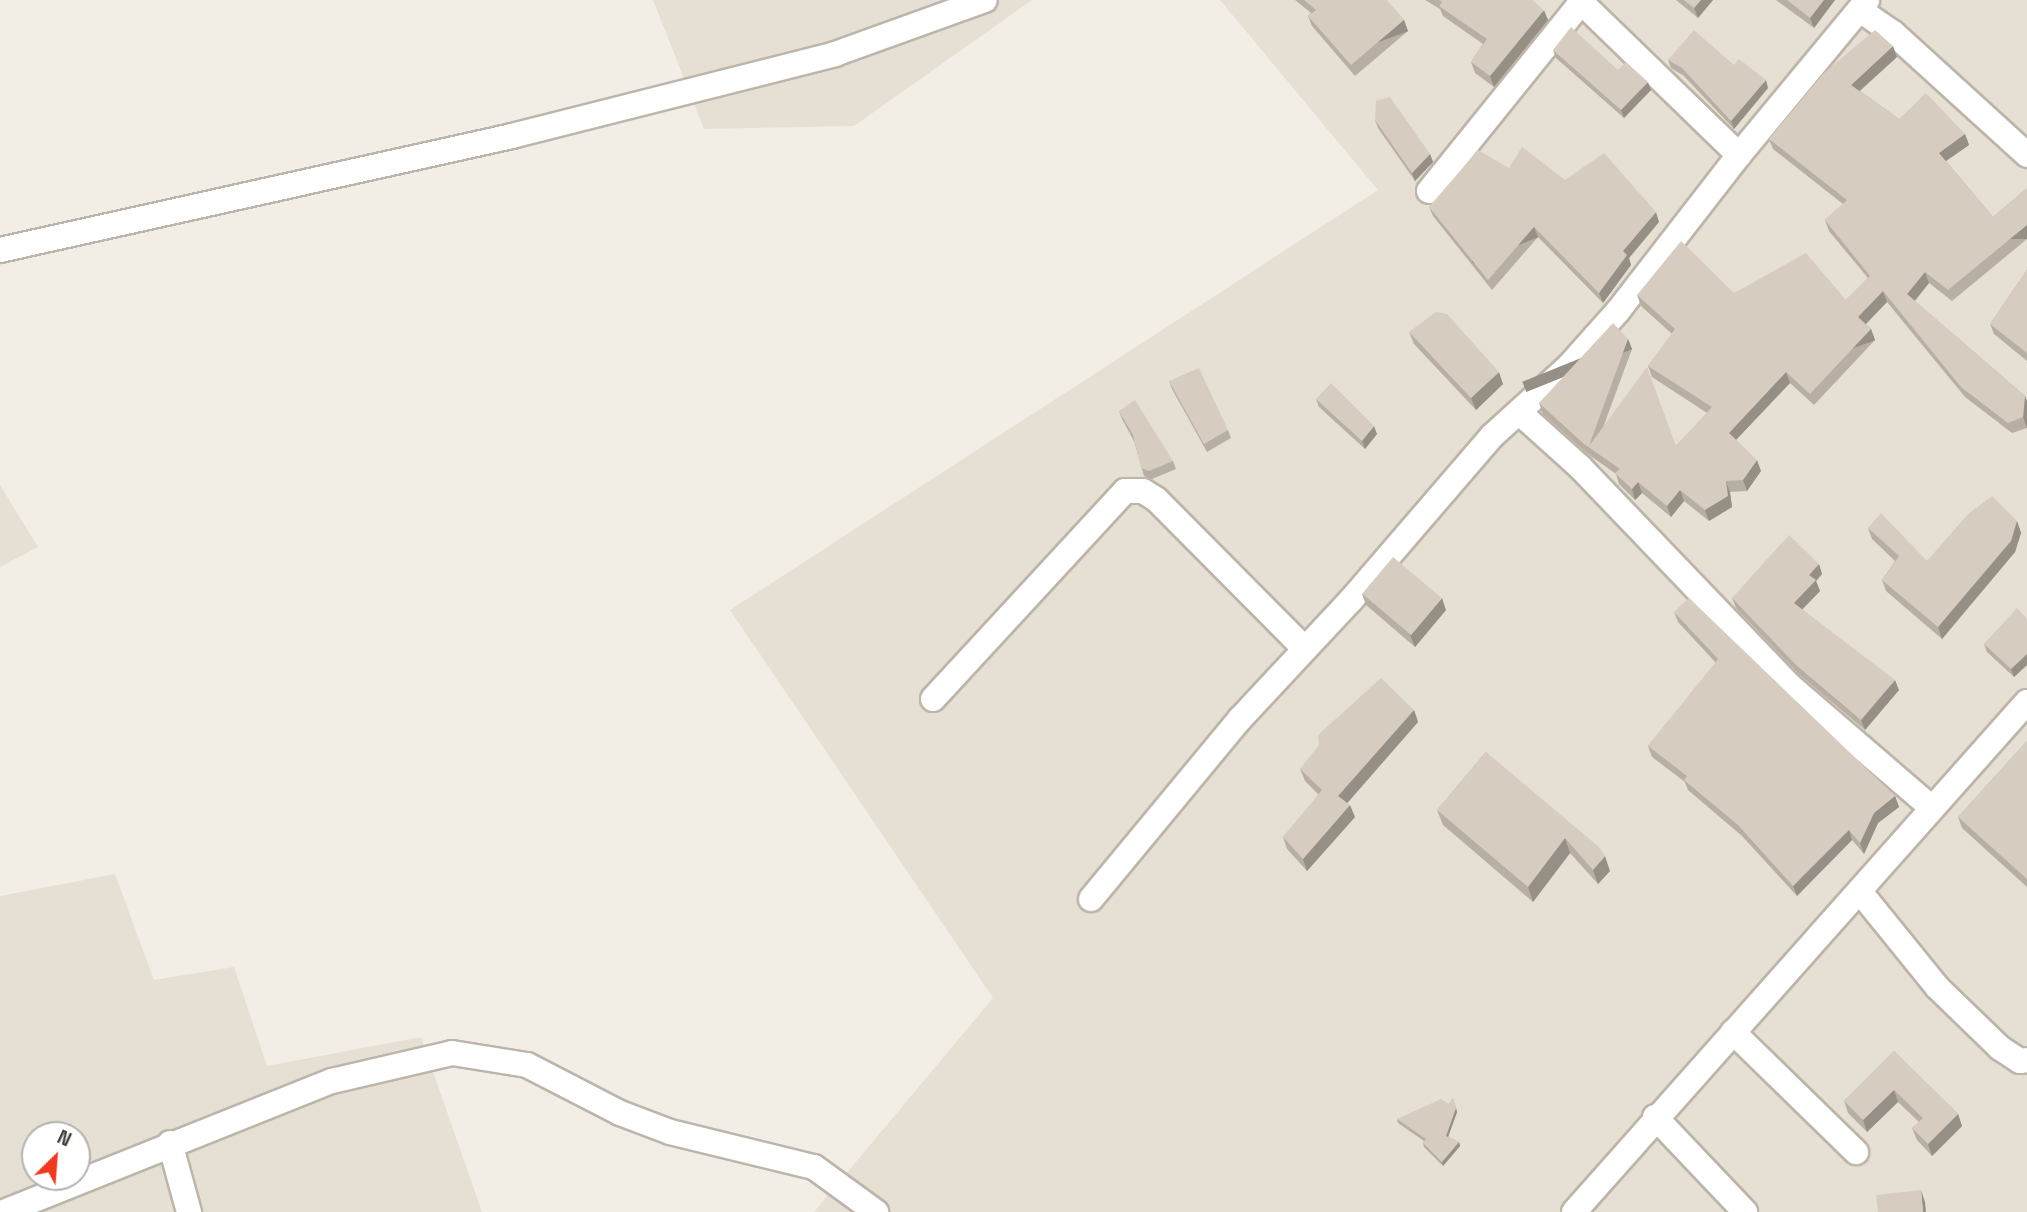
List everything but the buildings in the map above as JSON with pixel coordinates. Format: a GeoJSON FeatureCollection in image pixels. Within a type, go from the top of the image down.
{"type":"FeatureCollection","features":[{"type":"Feature","properties":{"kind":"street"},"geometry":{"type":"LineString","coordinates":[[0,250],[552,126],[835,54],[985,0]]}},
{"type":"Feature","properties":{"kind":"street"},"geometry":{"type":"LineString","coordinates":[[1429,191],[1582,1],[1739,155]]}},
{"type":"Feature","properties":{"kind":"street"},"geometry":{"type":"LineString","coordinates":[[1091,899],[1240,719],[1492,436],[1520,413],[1618,312],[1739,155],[1864,5],[2027,155]]}},
{"type":"Feature","properties":{"kind":"street"},"geometry":{"type":"LineString","coordinates":[[1520,413],[1580,467],[1790,686],[1932,808]]}},
{"type":"Feature","properties":{"kind":"street"},"geometry":{"type":"LineString","coordinates":[[933,699],[1125,491],[1143,491],[1156,499],[1305,649]]}},
{"type":"Feature","properties":{"kind":"street"},"geometry":{"type":"LineString","coordinates":[[1574,1212],[1655,1118],[1861,893],[1932,808],[2027,702]]}},
{"type":"Feature","properties":{"kind":"street"},"geometry":{"type":"LineString","coordinates":[[1861,893],[1937,987],[2000,1048],[2020,1061],[2027,1060]]}},
{"type":"Feature","properties":{"kind":"street"},"geometry":{"type":"LineString","coordinates":[[1733,1032],[1856,1152]]}},
{"type":"Feature","properties":{"kind":"street"},"geometry":{"type":"LineString","coordinates":[[4,1212],[170,1143],[332,1081],[452,1053],[527,1065],[620,1113],[670,1132],[814,1167],[876,1212]]}},
{"type":"Feature","properties":{"kind":"street"},"geometry":{"type":"LineString","coordinates":[[1655,1118],[1745,1212]]}},
{"type":"Feature","properties":{"kind":"street"},"geometry":{"type":"LineString","coordinates":[[170,1143],[189,1212]]}},
{"type":"Feature","properties":{"kind":"shaded area"},"geometry":{"type":"Polygon","coordinates":[[[653,0],[1032,0],[854,126],[704,129],[653,0]]]}},
{"type":"Feature","properties":{"kind":"shaded area"},"geometry":{"type":"Polygon","coordinates":[[[1220,0],[2027,0],[2027,1212],[814,1212],[993,998],[730,610],[1378,190],[1220,0]]]}},
{"type":"Feature","properties":{"kind":"shaded area"},"geometry":{"type":"Polygon","coordinates":[[[0,485],[38,547],[0,567],[0,485]]]}},
{"type":"Feature","properties":{"kind":"shaded area"},"geometry":{"type":"Polygon","coordinates":[[[115,874],[154,980],[234,967],[267,1066],[421,1037],[482,1212],[0,1212],[0,896],[115,874]]]}}]}
